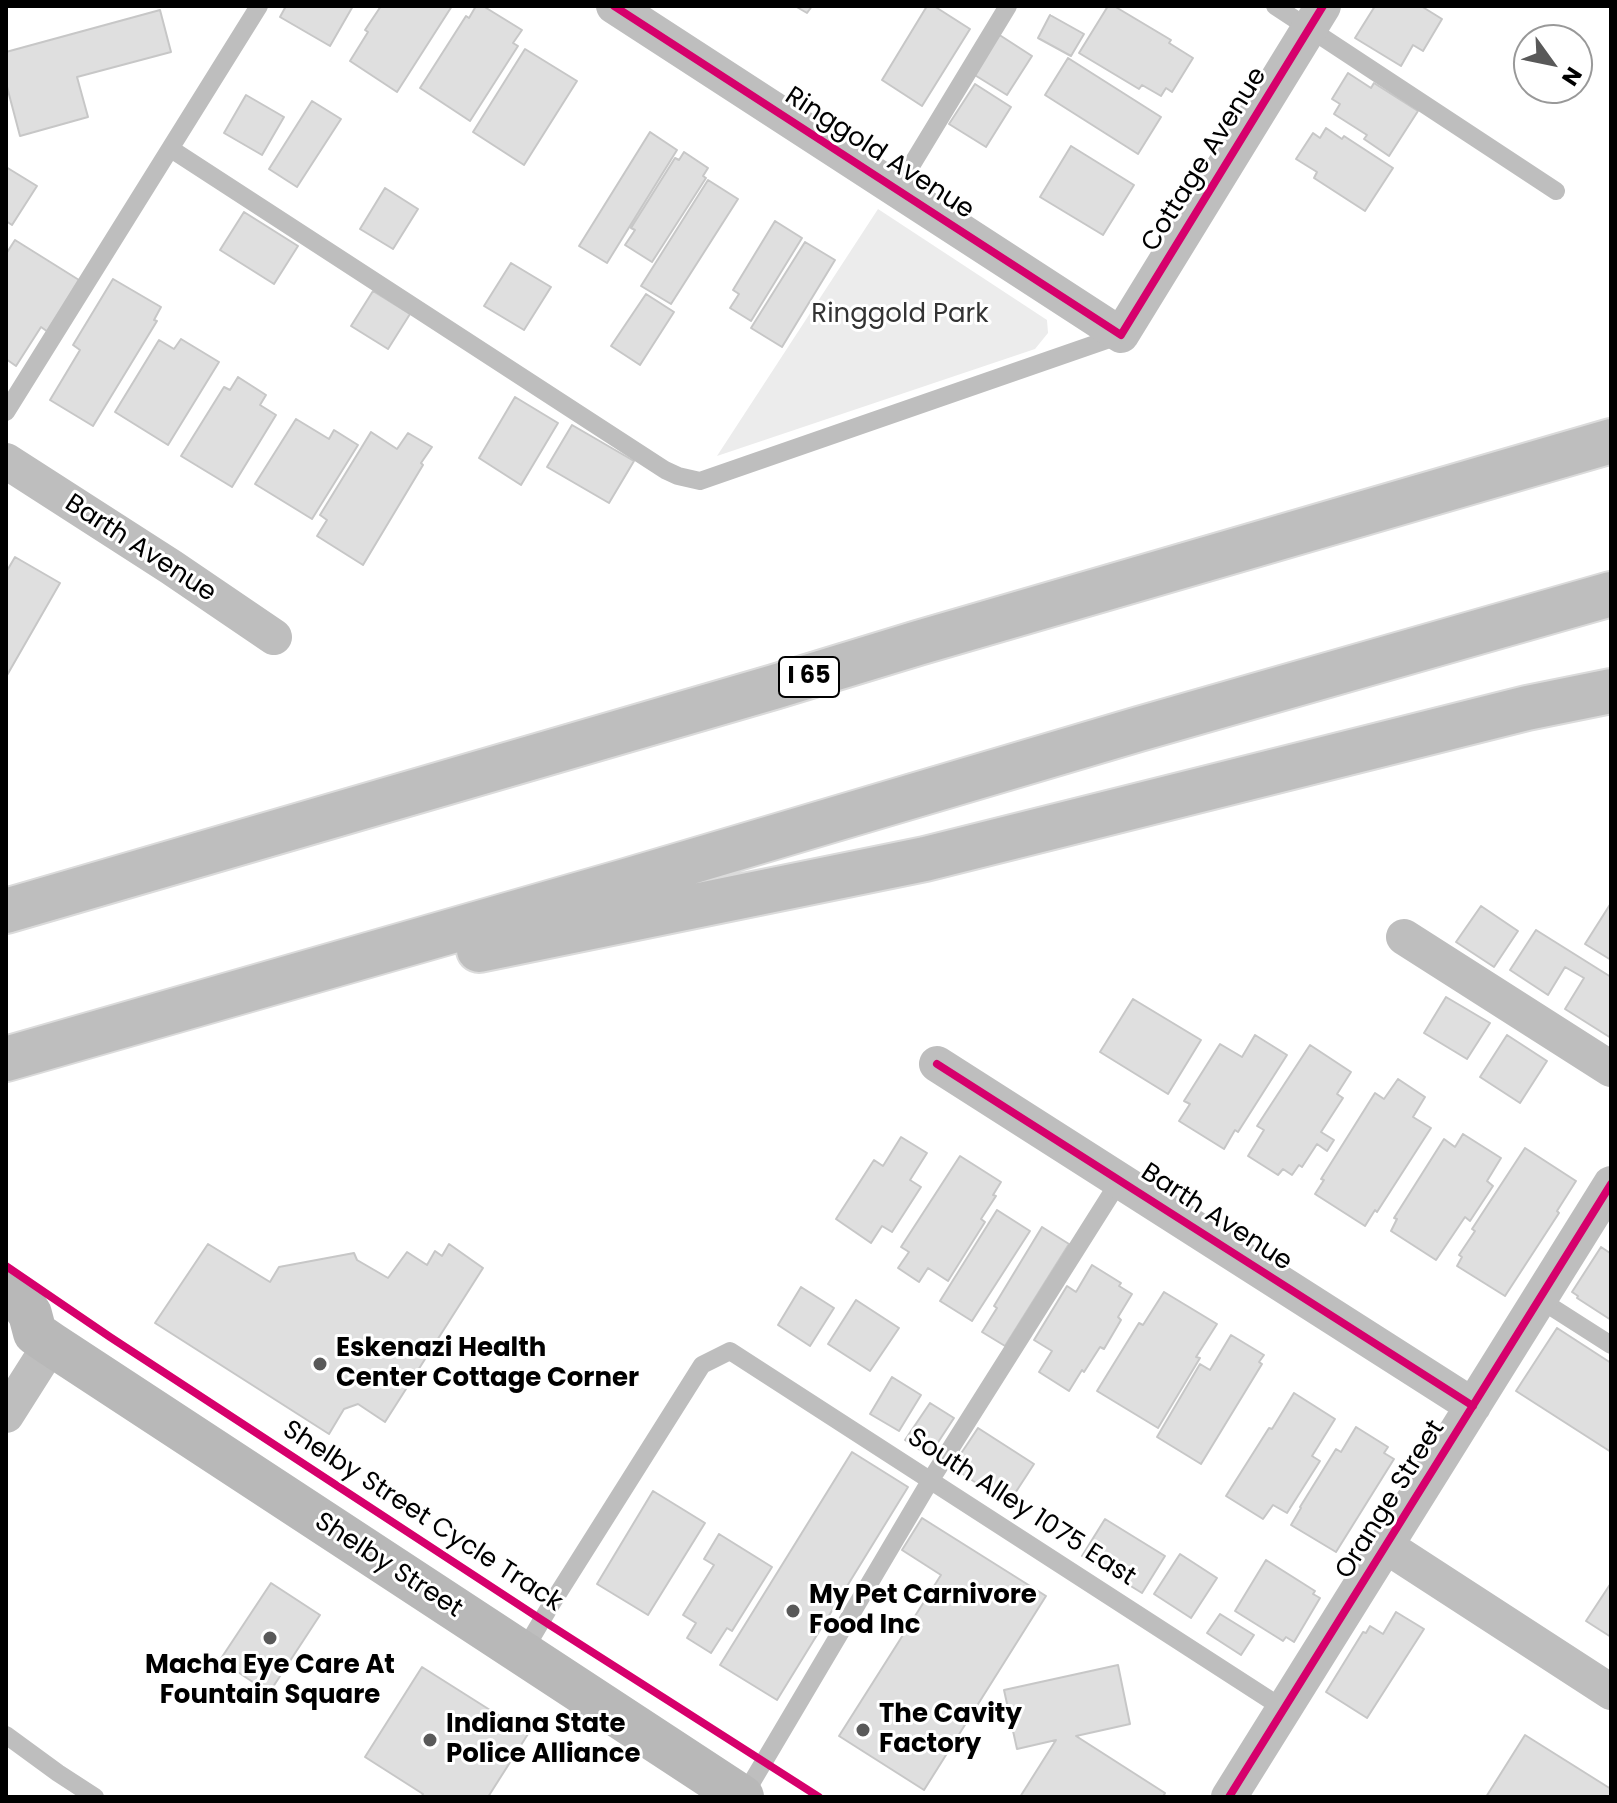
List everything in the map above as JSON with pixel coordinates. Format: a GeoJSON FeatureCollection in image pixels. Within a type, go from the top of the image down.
{"type":"FeatureCollection","features":[{"type":"Feature","properties":{"kind":"highway","name":"I 65"},"geometry":{"type":"LineString","coordinates":[[6,911],[1611,441]]}},
{"type":"Feature","properties":{"kind":"highway"},"geometry":{"type":"LineString","coordinates":[[6,1059],[1611,594]]}},
{"type":"Feature","properties":{"kind":"highway"},"geometry":{"type":"LineString","coordinates":[[144,1019],[925,859],[1511,712],[1611,691]]}},
{"type":"Feature","properties":{"kind":"main road"},"geometry":{"type":"LineString","coordinates":[[6,1289],[18,1297],[30,1314],[31,1337]]}},
{"type":"Feature","properties":{"kind":"main road","name":"Shelby Street"},"geometry":{"type":"LineString","coordinates":[[31,1337],[742,1797]]}},
{"type":"Feature","properties":{"kind":"street","name":"Ringgold Avenue"},"geometry":{"type":"LineString","coordinates":[[614,6],[1121,335]]}},
{"type":"Feature","properties":{"kind":"street","name":"Cottage Avenue"},"geometry":{"type":"LineString","coordinates":[[1121,335],[1316,17]]}},
{"type":"Feature","properties":{"kind":"street","name":"Barth Avenue"},"geometry":{"type":"LineString","coordinates":[[6,461],[274,637]]}},
{"type":"Feature","properties":{"kind":"street"},"geometry":{"type":"LineString","coordinates":[[1404,937],[1611,1069]]}},
{"type":"Feature","properties":{"kind":"street","name":"Barth Avenue"},"geometry":{"type":"LineString","coordinates":[[937,1064],[1473,1406]]}},
{"type":"Feature","properties":{"kind":"street","name":"Orange Street"},"geometry":{"type":"LineString","coordinates":[[1237,1795],[1284,1709],[1611,1184]]}},
{"type":"Feature","properties":{"kind":"street"},"geometry":{"type":"LineString","coordinates":[[6,1415],[31,1337]]}},
{"type":"Feature","properties":{"kind":"street"},"geometry":{"type":"LineString","coordinates":[[1386,1546],[1611,1692]]}},
{"type":"Feature","properties":{"kind":"lane"},"geometry":{"type":"LineString","coordinates":[[6,412],[259,6]]}},
{"type":"Feature","properties":{"kind":"lane"},"geometry":{"type":"LineString","coordinates":[[897,189],[1008,6]]}},
{"type":"Feature","properties":{"kind":"lane"},"geometry":{"type":"LineString","coordinates":[[1275,6],[1316,17],[1556,191]]}},
{"type":"Feature","properties":{"kind":"lane"},"geometry":{"type":"LineString","coordinates":[[171,149],[665,470],[700,481],[1121,335]]}},
{"type":"Feature","properties":{"kind":"lane"},"geometry":{"type":"LineString","coordinates":[[742,1797],[930,1481],[1120,1180]]}},
{"type":"Feature","properties":{"kind":"lane"},"geometry":{"type":"LineString","coordinates":[[1539,1299],[1611,1345]]}},
{"type":"Feature","properties":{"kind":"lane","name":"South Alley 1075 East"},"geometry":{"type":"LineString","coordinates":[[522,1654],[702,1365],[730,1351],[1284,1709]]}},
{"type":"Feature","properties":{"kind":"lane"},"geometry":{"type":"LineString","coordinates":[[6,1735],[95,1797]]}},
{"type":"Feature","properties":{"kind":"green space","name":"Ringgold Park"},"geometry":{"type":"Polygon","coordinates":[[[878,209],[1047,320],[1048,333],[1035,349],[717,456],[878,209]]]}},
{"type":"Feature","properties":{"kind":"building"},"geometry":{"type":"Polygon","coordinates":[[[286,6],[353,6],[330,46],[280,17],[286,6]]]}},
{"type":"Feature","properties":{"kind":"building"},"geometry":{"type":"Polygon","coordinates":[[[381,6],[452,6],[397,92],[350,61],[381,6]]]}},
{"type":"Feature","properties":{"kind":"building"},"geometry":{"type":"Polygon","coordinates":[[[476,6],[483,6],[522,30],[513,43],[518,46],[470,121],[420,88],[466,16],[469,18],[476,6]]]}},
{"type":"Feature","properties":{"kind":"building"},"geometry":{"type":"Polygon","coordinates":[[[795,6],[812,6],[807,13],[795,6]]]}},
{"type":"Feature","properties":{"kind":"building"},"geometry":{"type":"Polygon","coordinates":[[[927,6],[934,6],[970,29],[922,106],[882,80],[927,6]]]}},
{"type":"Feature","properties":{"kind":"building"},"geometry":{"type":"Polygon","coordinates":[[[1108,6],[1114,6],[1171,40],[1169,43],[1193,58],[1172,92],[1166,88],[1161,96],[1142,85],[1139,89],[1079,53],[1108,6]]]}},
{"type":"Feature","properties":{"kind":"building"},"geometry":{"type":"Polygon","coordinates":[[[1375,6],[1421,6],[1442,19],[1423,51],[1413,45],[1401,66],[1355,38],[1375,6]]]}},
{"type":"Feature","properties":{"kind":"building"},"geometry":{"type":"Polygon","coordinates":[[[160,10],[171,52],[77,77],[88,117],[20,136],[6,83],[6,52],[160,10]]]}},
{"type":"Feature","properties":{"kind":"building"},"geometry":{"type":"Polygon","coordinates":[[[1050,15],[1084,34],[1071,56],[1038,38],[1050,15]]]}},
{"type":"Feature","properties":{"kind":"building"},"geometry":{"type":"Polygon","coordinates":[[[998,34],[1032,56],[1007,95],[973,74],[998,34]]]}},
{"type":"Feature","properties":{"kind":"building"},"geometry":{"type":"Polygon","coordinates":[[[525,49],[577,81],[524,165],[473,132],[525,49]]]}},
{"type":"Feature","properties":{"kind":"building"},"geometry":{"type":"Polygon","coordinates":[[[1068,58],[1161,117],[1138,154],[1045,95],[1068,58]]]}},
{"type":"Feature","properties":{"kind":"building"},"geometry":{"type":"Polygon","coordinates":[[[1348,73],[1371,88],[1374,83],[1418,111],[1389,156],[1364,139],[1367,135],[1334,114],[1340,104],[1332,99],[1348,73]]]}},
{"type":"Feature","properties":{"kind":"building"},"geometry":{"type":"Polygon","coordinates":[[[975,84],[1011,107],[986,147],[949,124],[975,84]]]}},
{"type":"Feature","properties":{"kind":"building"},"geometry":{"type":"Polygon","coordinates":[[[246,95],[284,117],[262,155],[224,133],[246,95]]]}},
{"type":"Feature","properties":{"kind":"building"},"geometry":{"type":"Polygon","coordinates":[[[312,101],[341,119],[297,187],[269,169],[312,101]]]}},
{"type":"Feature","properties":{"kind":"building"},"geometry":{"type":"Polygon","coordinates":[[[1326,128],[1393,168],[1365,211],[1314,178],[1317,172],[1296,159],[1313,133],[1320,138],[1326,128]]]}},
{"type":"Feature","properties":{"kind":"building"},"geometry":{"type":"Polygon","coordinates":[[[650,132],[677,150],[607,263],[579,246],[650,132]]]}},
{"type":"Feature","properties":{"kind":"building"},"geometry":{"type":"Polygon","coordinates":[[[1071,146],[1134,185],[1103,235],[1040,197],[1071,146]]]}},
{"type":"Feature","properties":{"kind":"building"},"geometry":{"type":"Polygon","coordinates":[[[684,152],[708,168],[703,176],[706,178],[652,262],[625,245],[635,230],[631,228],[675,158],[679,160],[684,152]]]}},
{"type":"Feature","properties":{"kind":"building"},"geometry":{"type":"Polygon","coordinates":[[[6,167],[37,186],[12,225],[6,221],[6,167]]]}},
{"type":"Feature","properties":{"kind":"building"},"geometry":{"type":"Polygon","coordinates":[[[708,180],[738,199],[671,304],[641,286],[708,180]]]}},
{"type":"Feature","properties":{"kind":"building"},"geometry":{"type":"Polygon","coordinates":[[[385,188],[418,209],[393,249],[360,229],[385,188]]]}},
{"type":"Feature","properties":{"kind":"building"},"geometry":{"type":"Polygon","coordinates":[[[244,212],[298,246],[274,284],[220,250],[244,212]]]}},
{"type":"Feature","properties":{"kind":"building"},"geometry":{"type":"Polygon","coordinates":[[[775,221],[802,238],[751,321],[730,308],[739,294],[733,290],[775,221]]]}},
{"type":"Feature","properties":{"kind":"building"},"geometry":{"type":"Polygon","coordinates":[[[15,240],[79,280],[48,332],[41,327],[16,366],[6,359],[6,254],[15,240]]]}},
{"type":"Feature","properties":{"kind":"building"},"geometry":{"type":"Polygon","coordinates":[[[805,242],[835,260],[782,347],[751,328],[805,242]]]}},
{"type":"Feature","properties":{"kind":"building"},"geometry":{"type":"Polygon","coordinates":[[[511,263],[551,287],[524,330],[484,306],[511,263]]]}},
{"type":"Feature","properties":{"kind":"building"},"geometry":{"type":"Polygon","coordinates":[[[113,279],[161,307],[154,320],[157,321],[93,426],[50,400],[80,350],[73,345],[113,279]]]}},
{"type":"Feature","properties":{"kind":"building"},"geometry":{"type":"Polygon","coordinates":[[[373,291],[410,314],[388,349],[351,326],[373,291]]]}},
{"type":"Feature","properties":{"kind":"building"},"geometry":{"type":"Polygon","coordinates":[[[646,294],[674,312],[640,365],[611,346],[646,294]]]}},
{"type":"Feature","properties":{"kind":"building"},"geometry":{"type":"Polygon","coordinates":[[[181,339],[219,362],[168,445],[115,412],[159,340],[174,349],[181,339]]]}},
{"type":"Feature","properties":{"kind":"building"},"geometry":{"type":"Polygon","coordinates":[[[238,377],[266,395],[260,405],[276,415],[232,487],[181,456],[224,387],[230,390],[238,377]]]}},
{"type":"Feature","properties":{"kind":"building"},"geometry":{"type":"Polygon","coordinates":[[[515,397],[558,423],[521,485],[479,458],[515,397]]]}},
{"type":"Feature","properties":{"kind":"building"},"geometry":{"type":"Polygon","coordinates":[[[296,419],[329,439],[334,430],[358,445],[312,519],[255,484],[296,419]]]}},
{"type":"Feature","properties":{"kind":"building"},"geometry":{"type":"Polygon","coordinates":[[[572,425],[634,461],[609,503],[547,467],[572,425]]]}},
{"type":"Feature","properties":{"kind":"building"},"geometry":{"type":"Polygon","coordinates":[[[371,432],[397,449],[408,433],[432,447],[363,565],[317,536],[327,520],[320,515],[371,432]]]}},
{"type":"Feature","properties":{"kind":"building"},"geometry":{"type":"Polygon","coordinates":[[[15,557],[60,583],[6,677],[6,568],[15,557]]]}},
{"type":"Feature","properties":{"kind":"building"},"geometry":{"type":"Polygon","coordinates":[[[1611,903],[1611,960],[1585,944],[1611,903]]]}},
{"type":"Feature","properties":{"kind":"building"},"geometry":{"type":"Polygon","coordinates":[[[1481,906],[1518,931],[1494,967],[1456,942],[1481,906]]]}},
{"type":"Feature","properties":{"kind":"building"},"geometry":{"type":"Polygon","coordinates":[[[1536,930],[1611,977],[1611,1038],[1565,1009],[1584,978],[1565,967],[1548,995],[1510,970],[1536,930]]]}},
{"type":"Feature","properties":{"kind":"building"},"geometry":{"type":"Polygon","coordinates":[[[1446,997],[1490,1023],[1467,1059],[1424,1033],[1446,997]]]}},
{"type":"Feature","properties":{"kind":"building"},"geometry":{"type":"Polygon","coordinates":[[[1133,999],[1201,1040],[1168,1094],[1100,1052],[1133,999]]]}},
{"type":"Feature","properties":{"kind":"building"},"geometry":{"type":"Polygon","coordinates":[[[1255,1035],[1287,1055],[1224,1149],[1179,1121],[1190,1104],[1184,1101],[1220,1044],[1242,1057],[1255,1035]]]}},
{"type":"Feature","properties":{"kind":"building"},"geometry":{"type":"Polygon","coordinates":[[[1507,1035],[1547,1061],[1520,1103],[1480,1077],[1507,1035]]]}},
{"type":"Feature","properties":{"kind":"building"},"geometry":{"type":"Polygon","coordinates":[[[1310,1045],[1351,1072],[1337,1094],[1343,1098],[1321,1132],[1334,1140],[1327,1151],[1317,1144],[1302,1167],[1299,1165],[1292,1175],[1283,1169],[1278,1175],[1248,1156],[1264,1130],[1257,1126],[1310,1045]]]}},
{"type":"Feature","properties":{"kind":"building"},"geometry":{"type":"Polygon","coordinates":[[[1398,1079],[1425,1097],[1413,1117],[1431,1128],[1365,1226],[1315,1194],[1324,1180],[1321,1179],[1375,1093],[1384,1099],[1398,1079]]]}},
{"type":"Feature","properties":{"kind":"building"},"geometry":{"type":"Polygon","coordinates":[[[1463,1134],[1501,1158],[1487,1181],[1493,1186],[1470,1221],[1465,1217],[1436,1260],[1391,1231],[1397,1219],[1394,1218],[1444,1139],[1455,1147],[1463,1134]]]}},
{"type":"Feature","properties":{"kind":"building"},"geometry":{"type":"Polygon","coordinates":[[[901,1137],[927,1153],[910,1180],[921,1187],[892,1232],[882,1226],[871,1243],[836,1219],[874,1160],[883,1166],[901,1137]]]}},
{"type":"Feature","properties":{"kind":"building"},"geometry":{"type":"Polygon","coordinates":[[[1525,1148],[1576,1181],[1505,1296],[1457,1266],[1462,1257],[1459,1255],[1475,1231],[1472,1229],[1525,1148]]]}},
{"type":"Feature","properties":{"kind":"building"},"geometry":{"type":"Polygon","coordinates":[[[960,1156],[1001,1182],[981,1219],[985,1222],[948,1281],[928,1268],[919,1282],[898,1268],[909,1252],[901,1247],[960,1156]]]}},
{"type":"Feature","properties":{"kind":"building"},"geometry":{"type":"Polygon","coordinates":[[[997,1210],[1030,1231],[972,1321],[940,1301],[997,1210]]]}},
{"type":"Feature","properties":{"kind":"building"},"geometry":{"type":"Polygon","coordinates":[[[1042,1227],[1069,1244],[1005,1346],[982,1332],[997,1308],[994,1306],[1042,1227]]]}},
{"type":"Feature","properties":{"kind":"building","name":"Eskenazi Health Center Cottage Corner"},"geometry":{"type":"Polygon","coordinates":[[[208,1244],[270,1282],[279,1267],[354,1253],[357,1260],[388,1278],[407,1252],[427,1265],[435,1251],[442,1256],[449,1244],[483,1268],[385,1422],[358,1404],[344,1409],[329,1434],[155,1323],[208,1244]]]}},
{"type":"Feature","properties":{"kind":"building"},"geometry":{"type":"Polygon","coordinates":[[[1601,1247],[1611,1252],[1611,1320],[1572,1292],[1601,1247]]]}},
{"type":"Feature","properties":{"kind":"building"},"geometry":{"type":"Polygon","coordinates":[[[1092,1265],[1121,1283],[1119,1286],[1132,1294],[1104,1349],[1100,1347],[1069,1391],[1039,1372],[1052,1351],[1034,1340],[1067,1286],[1076,1292],[1092,1265]]]}},
{"type":"Feature","properties":{"kind":"building"},"geometry":{"type":"Polygon","coordinates":[[[801,1287],[834,1308],[810,1346],[778,1325],[801,1287]]]}},
{"type":"Feature","properties":{"kind":"building"},"geometry":{"type":"Polygon","coordinates":[[[1164,1292],[1217,1324],[1158,1428],[1097,1391],[1139,1323],[1143,1325],[1164,1292]]]}},
{"type":"Feature","properties":{"kind":"building"},"geometry":{"type":"Polygon","coordinates":[[[856,1300],[899,1328],[870,1371],[828,1344],[856,1300]]]}},
{"type":"Feature","properties":{"kind":"building"},"geometry":{"type":"Polygon","coordinates":[[[1557,1328],[1611,1363],[1611,1452],[1516,1391],[1557,1328]]]}},
{"type":"Feature","properties":{"kind":"building"},"geometry":{"type":"Polygon","coordinates":[[[1231,1335],[1264,1355],[1259,1362],[1262,1364],[1201,1464],[1157,1437],[1200,1364],[1210,1370],[1231,1335]]]}},
{"type":"Feature","properties":{"kind":"building"},"geometry":{"type":"Polygon","coordinates":[[[892,1377],[921,1395],[899,1431],[870,1414],[892,1377]]]}},
{"type":"Feature","properties":{"kind":"building"},"geometry":{"type":"Polygon","coordinates":[[[1294,1393],[1335,1419],[1312,1456],[1320,1461],[1287,1513],[1273,1505],[1263,1519],[1226,1496],[1294,1393]]]}},
{"type":"Feature","properties":{"kind":"building"},"geometry":{"type":"Polygon","coordinates":[[[930,1403],[954,1418],[929,1456],[905,1440],[930,1403]]]}},
{"type":"Feature","properties":{"kind":"building"},"geometry":{"type":"Polygon","coordinates":[[[1356,1427],[1388,1447],[1384,1453],[1394,1459],[1336,1552],[1291,1525],[1336,1449],[1341,1452],[1356,1427]]]}},
{"type":"Feature","properties":{"kind":"building"},"geometry":{"type":"Polygon","coordinates":[[[978,1428],[1034,1464],[1008,1504],[952,1467],[978,1428]]]}},
{"type":"Feature","properties":{"kind":"building","name":"My Pet Carnivore Food Inc"},"geometry":{"type":"Polygon","coordinates":[[[852,1452],[908,1487],[777,1700],[720,1665],[852,1452]]]}},
{"type":"Feature","properties":{"kind":"building"},"geometry":{"type":"Polygon","coordinates":[[[653,1491],[705,1523],[648,1615],[597,1584],[653,1491]]]}},
{"type":"Feature","properties":{"kind":"building"},"geometry":{"type":"Polygon","coordinates":[[[922,1518],[1046,1596],[924,1790],[839,1736],[941,1575],[902,1550],[922,1518]]]}},
{"type":"Feature","properties":{"kind":"building"},"geometry":{"type":"Polygon","coordinates":[[[1105,1519],[1165,1556],[1142,1593],[1082,1556],[1105,1519]]]}},
{"type":"Feature","properties":{"kind":"building"},"geometry":{"type":"Polygon","coordinates":[[[719,1534],[772,1567],[732,1631],[727,1628],[711,1653],[687,1638],[696,1623],[683,1615],[714,1565],[704,1559],[719,1534]]]}},
{"type":"Feature","properties":{"kind":"building"},"geometry":{"type":"Polygon","coordinates":[[[1180,1554],[1217,1578],[1191,1618],[1154,1594],[1180,1554]]]}},
{"type":"Feature","properties":{"kind":"building"},"geometry":{"type":"Polygon","coordinates":[[[1266,1560],[1315,1591],[1313,1594],[1320,1598],[1294,1642],[1286,1637],[1283,1641],[1235,1611],[1266,1560]]]}},
{"type":"Feature","properties":{"kind":"building","name":"Macha Eye Care At Fountain Square"},"geometry":{"type":"Polygon","coordinates":[[[271,1583],[320,1615],[269,1693],[220,1660],[271,1583]]]}},
{"type":"Feature","properties":{"kind":"building"},"geometry":{"type":"Polygon","coordinates":[[[1611,1583],[1611,1637],[1586,1621],[1611,1583]]]}},
{"type":"Feature","properties":{"kind":"building"},"geometry":{"type":"Polygon","coordinates":[[[1396,1612],[1424,1629],[1367,1718],[1326,1692],[1363,1632],[1366,1633],[1370,1626],[1383,1634],[1396,1612]]]}},
{"type":"Feature","properties":{"kind":"building"},"geometry":{"type":"Polygon","coordinates":[[[1220,1614],[1254,1635],[1241,1655],[1207,1633],[1220,1614]]]}},
{"type":"Feature","properties":{"kind":"building"},"geometry":{"type":"Polygon","coordinates":[[[1118,1665],[1130,1724],[1076,1736],[1165,1793],[1163,1797],[1020,1797],[1056,1740],[1017,1749],[1004,1690],[1118,1665]]]}},
{"type":"Feature","properties":{"kind":"building"},"geometry":{"type":"Polygon","coordinates":[[[422,1667],[528,1734],[488,1797],[421,1797],[423,1794],[365,1757],[422,1667]]]}},
{"type":"Feature","properties":{"kind":"building"},"geometry":{"type":"Polygon","coordinates":[[[1525,1735],[1611,1789],[1611,1797],[1486,1797],[1525,1735]]]}},
{"type":"Feature","properties":{"kind":"cycle path"},"geometry":{"type":"LineString","coordinates":[[614,6],[1121,335],[1323,6]]}},
{"type":"Feature","properties":{"kind":"cycle path"},"geometry":{"type":"LineString","coordinates":[[937,1064],[1473,1406]]}},
{"type":"Feature","properties":{"kind":"cycle path"},"geometry":{"type":"LineString","coordinates":[[1229,1797],[1611,1184]]}},
{"type":"Feature","properties":{"kind":"cycle path","name":"Shelby Street Cycle Track"},"geometry":{"type":"LineString","coordinates":[[6,1266],[542,1620],[819,1797]]}},
{"type":"Feature","properties":{"kind":"place","name":"Eskenazi Health Center Cottage Corner"},"geometry":{"type":"Point","coordinates":[320,1364]}},
{"type":"Feature","properties":{"kind":"place","name":"My Pet Carnivore Food Inc"},"geometry":{"type":"Point","coordinates":[793,1611]}},
{"type":"Feature","properties":{"kind":"place","name":"Macha Eye Care At Fountain Square"},"geometry":{"type":"Point","coordinates":[270,1638]}},
{"type":"Feature","properties":{"kind":"place","name":"The Cavity Factory"},"geometry":{"type":"Point","coordinates":[863,1730]}},
{"type":"Feature","properties":{"kind":"place","name":"Indiana State Police Alliance"},"geometry":{"type":"Point","coordinates":[430,1740]}}]}
